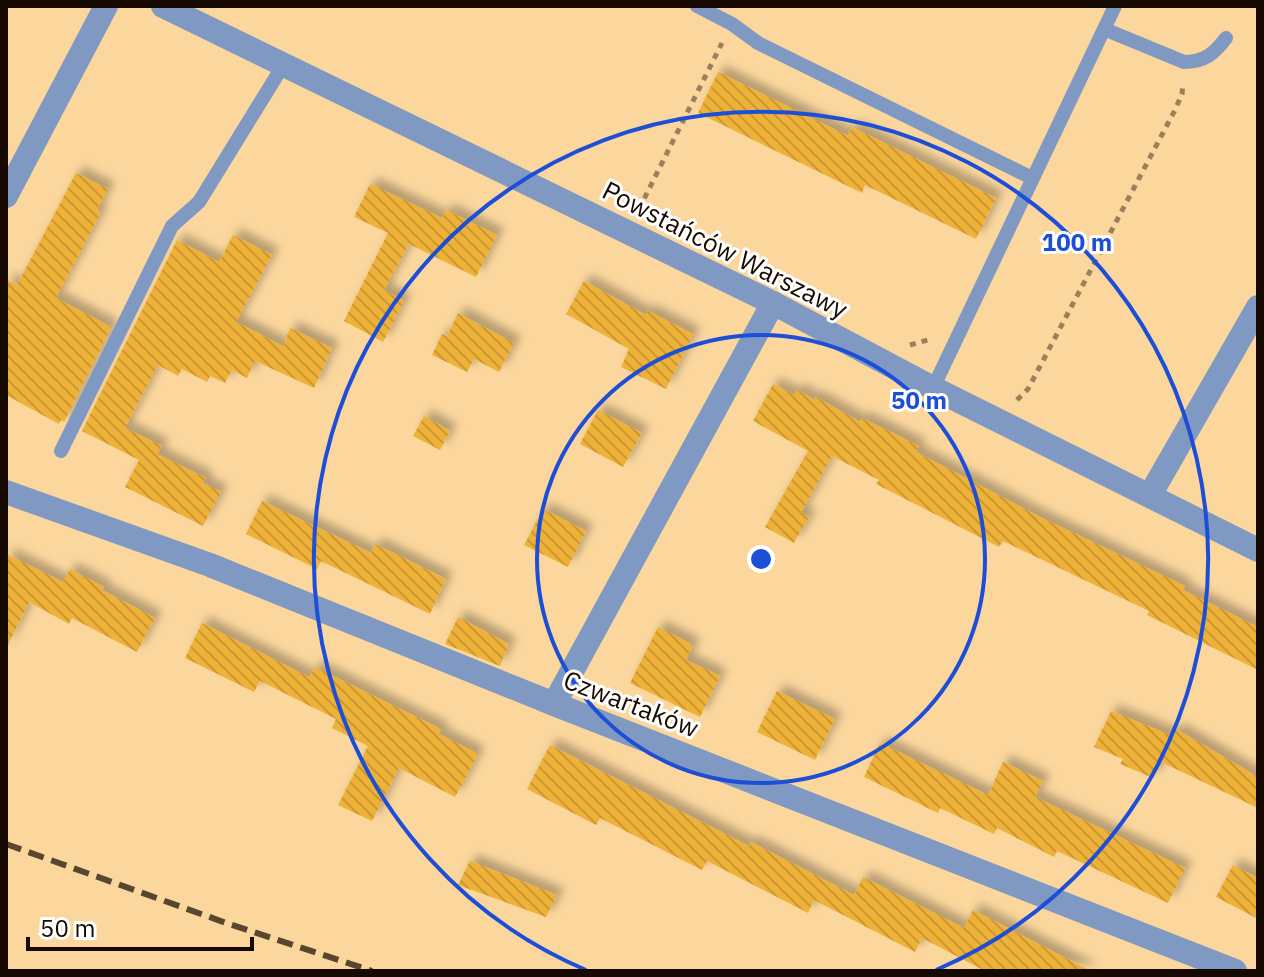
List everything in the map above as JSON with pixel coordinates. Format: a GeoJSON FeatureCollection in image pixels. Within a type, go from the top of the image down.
{"type":"FeatureCollection","features":[{"type":"Feature","properties":{"kind":"street"},"geometry":{"type":"LineString","coordinates":[[6,196],[106,6]]}},
{"type":"Feature","properties":{"kind":"street","name":"Powstańców Warszawy"},"geometry":{"type":"LineString","coordinates":[[163,6],[773,303],[933,388],[1258,550]]}},
{"type":"Feature","properties":{"kind":"street"},"geometry":{"type":"LineString","coordinates":[[554,704],[773,303]]}},
{"type":"Feature","properties":{"kind":"street"},"geometry":{"type":"LineString","coordinates":[[1150,495],[1258,307]]}},
{"type":"Feature","properties":{"kind":"street","name":"Czwartaków"},"geometry":{"type":"LineString","coordinates":[[6,492],[210,565],[554,704],[1235,971]]}},
{"type":"Feature","properties":{"kind":"lane"},"geometry":{"type":"LineString","coordinates":[[697,6],[720,11],[758,43],[1032,178]]}},
{"type":"Feature","properties":{"kind":"lane"},"geometry":{"type":"LineString","coordinates":[[933,388],[1112,7]]}},
{"type":"Feature","properties":{"kind":"lane"},"geometry":{"type":"LineString","coordinates":[[1104,29],[1184,62],[1208,58],[1226,38]]}},
{"type":"Feature","properties":{"kind":"lane"},"geometry":{"type":"LineString","coordinates":[[61,451],[172,226],[199,202],[284,64]]}},
{"type":"Feature","properties":{"kind":"path"},"geometry":{"type":"LineString","coordinates":[[637,213],[732,24]]}},
{"type":"Feature","properties":{"kind":"path"},"geometry":{"type":"LineString","coordinates":[[1017,400],[1028,389],[1175,110],[1182,94],[1184,62]]}},
{"type":"Feature","properties":{"kind":"building"},"geometry":{"type":"Polygon","coordinates":[[[718,72],[848,136],[852,127],[996,198],[976,239],[865,185],[862,193],[698,113],[718,72]]]}},
{"type":"Feature","properties":{"kind":"building"},"geometry":{"type":"Polygon","coordinates":[[[76,173],[108,189],[97,210],[101,212],[56,298],[111,327],[64,422],[61,420],[59,424],[6,395],[6,279],[17,285],[76,173]]]}},
{"type":"Feature","properties":{"kind":"building"},"geometry":{"type":"Polygon","coordinates":[[[370,184],[442,218],[446,210],[497,235],[476,277],[409,244],[384,290],[404,301],[383,342],[344,321],[388,233],[354,217],[370,184]]]}},
{"type":"Feature","properties":{"kind":"building"},"geometry":{"type":"Polygon","coordinates":[[[233,235],[272,255],[236,322],[283,346],[290,328],[332,348],[314,388],[255,361],[247,378],[232,370],[225,383],[210,376],[207,382],[182,369],[178,376],[158,365],[125,428],[162,446],[157,454],[206,478],[203,483],[221,492],[203,526],[125,487],[139,460],[82,431],[177,240],[219,262],[233,235]]]}},
{"type":"Feature","properties":{"kind":"building"},"geometry":{"type":"Polygon","coordinates":[[[584,281],[646,315],[648,311],[693,334],[666,389],[621,367],[629,349],[566,314],[584,281]]]}},
{"type":"Feature","properties":{"kind":"building"},"geometry":{"type":"Polygon","coordinates":[[[458,313],[514,343],[499,372],[474,359],[467,372],[432,355],[442,334],[447,336],[458,313]]]}},
{"type":"Feature","properties":{"kind":"building"},"geometry":{"type":"Polygon","coordinates":[[[773,384],[794,395],[797,390],[815,400],[816,397],[860,422],[862,418],[919,446],[916,452],[1040,517],[1185,586],[1183,590],[1258,627],[1258,670],[1147,615],[1149,611],[1003,541],[999,547],[876,484],[879,480],[832,456],[801,513],[809,517],[794,543],[765,527],[808,451],[753,421],[773,384]]]}},
{"type":"Feature","properties":{"kind":"building"},"geometry":{"type":"Polygon","coordinates":[[[598,410],[642,433],[623,467],[580,444],[598,410]]]}},
{"type":"Feature","properties":{"kind":"building"},"geometry":{"type":"Polygon","coordinates":[[[424,416],[450,431],[440,450],[413,436],[424,416]]]}},
{"type":"Feature","properties":{"kind":"building"},"geometry":{"type":"Polygon","coordinates":[[[262,501],[371,553],[375,544],[446,579],[430,614],[321,561],[317,569],[246,534],[262,501]]]}},
{"type":"Feature","properties":{"kind":"building"},"geometry":{"type":"Polygon","coordinates":[[[543,509],[586,531],[568,567],[524,545],[543,509]]]}},
{"type":"Feature","properties":{"kind":"building"},"geometry":{"type":"Polygon","coordinates":[[[6,554],[63,582],[70,569],[155,618],[137,652],[72,618],[69,624],[29,602],[6,649],[6,554]]]}},
{"type":"Feature","properties":{"kind":"building"},"geometry":{"type":"Polygon","coordinates":[[[458,617],[509,644],[500,666],[445,644],[458,617]]]}},
{"type":"Feature","properties":{"kind":"building"},"geometry":{"type":"Polygon","coordinates":[[[202,623],[309,677],[315,667],[441,729],[439,734],[478,754],[455,797],[399,768],[372,821],[338,805],[368,746],[332,728],[336,719],[260,681],[254,692],[185,658],[202,623]]]}},
{"type":"Feature","properties":{"kind":"building"},"geometry":{"type":"Polygon","coordinates":[[[658,627],[693,645],[686,660],[720,676],[700,717],[630,683],[658,627]]]}},
{"type":"Feature","properties":{"kind":"building"},"geometry":{"type":"Polygon","coordinates":[[[777,691],[835,719],[815,760],[757,732],[777,691]]]}},
{"type":"Feature","properties":{"kind":"building"},"geometry":{"type":"Polygon","coordinates":[[[1111,711],[1173,736],[1176,729],[1258,777],[1258,808],[1161,762],[1153,778],[1120,764],[1123,759],[1094,747],[1111,711]]]}},
{"type":"Feature","properties":{"kind":"building"},"geometry":{"type":"Polygon","coordinates":[[[880,743],[988,795],[1003,762],[1043,781],[1035,797],[1185,868],[1168,903],[1057,851],[1054,857],[997,828],[994,834],[940,808],[938,813],[864,777],[880,743]]]}},
{"type":"Feature","properties":{"kind":"building"},"geometry":{"type":"Polygon","coordinates":[[[550,745],[749,846],[751,842],[854,895],[863,877],[964,928],[973,910],[1091,971],[985,971],[922,938],[915,952],[814,900],[808,913],[707,861],[702,870],[600,818],[596,825],[527,789],[550,745]]]}},
{"type":"Feature","properties":{"kind":"building"},"geometry":{"type":"Polygon","coordinates":[[[470,861],[557,895],[546,917],[458,885],[470,861]]]}},
{"type":"Feature","properties":{"kind":"building"},"geometry":{"type":"Polygon","coordinates":[[[1233,865],[1258,878],[1258,919],[1216,897],[1233,865]]]}},
{"type":"Feature","properties":{"kind":"railway"},"geometry":{"type":"LineString","coordinates":[[6,844],[229,924],[372,971]]}}]}
